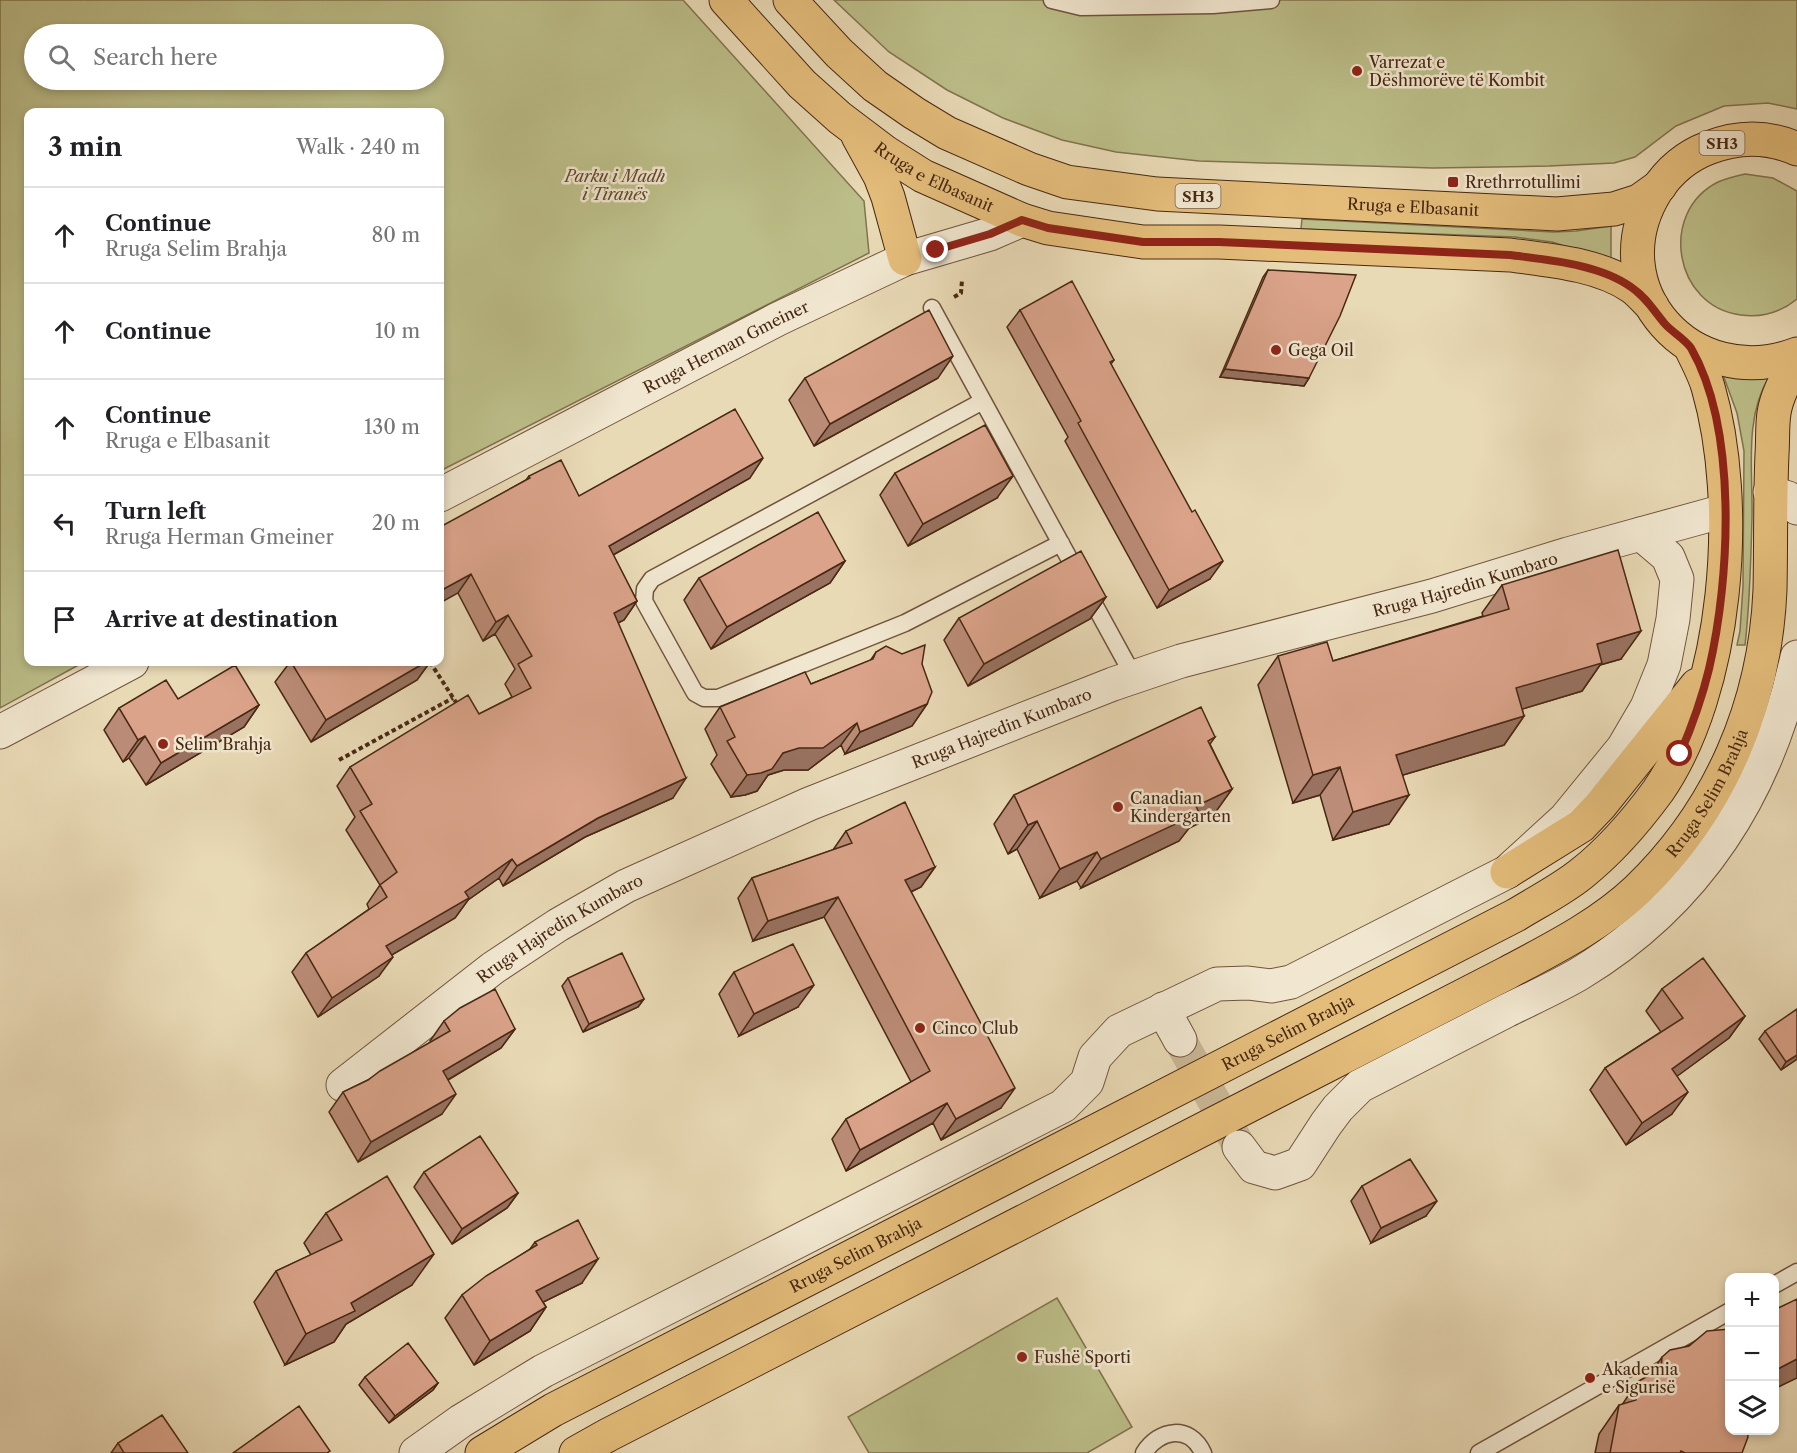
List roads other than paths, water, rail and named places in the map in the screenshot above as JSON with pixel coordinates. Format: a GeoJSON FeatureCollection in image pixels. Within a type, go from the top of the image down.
{"type":"FeatureCollection","features":[{"type":"Feature","properties":{"kind":"main road","name":"Rruga e Elbasanit"},"geometry":{"type":"LineString","coordinates":[[726,0],[802,84],[854,129],[923,176],[1022,220],[1048,228],[1143,242],[1219,242],[1510,255],[1556,261],[1608,275],[1631,286],[1652,306]]}},
{"type":"Feature","properties":{"kind":"main road","name":"Rruga e Elbasanit"},"geometry":{"type":"LineString","coordinates":[[789,0],[839,53],[875,86],[914,113],[947,133],[1029,169],[1067,182],[1157,194],[1557,214],[1614,208],[1639,201],[1660,186]]}},
{"type":"Feature","properties":{"kind":"main road"},"geometry":{"type":"LineString","coordinates":[[854,129],[880,176],[905,259]]}},
{"type":"Feature","properties":{"kind":"main road","name":"SH3"},"geometry":{"type":"LineString","coordinates":[[1797,149],[1771,140],[1754,138],[1718,144],[1685,160],[1671,171],[1650,201],[1643,218],[1638,254],[1642,280],[1652,306],[1675,335],[1690,346],[1725,361],[1744,364],[1782,360],[1797,354]]}},
{"type":"Feature","properties":{"kind":"main road","name":"Rruga Selim Brahja"},"geometry":{"type":"LineString","coordinates":[[482,1453],[552,1410],[1516,915],[1580,875],[1614,844],[1657,792],[1675,764],[1698,711],[1709,669],[1721,592],[1725,547],[1724,471],[1708,385],[1690,346]]}},
{"type":"Feature","properties":{"kind":"main road","name":"Rruga Selim Brahja"},"geometry":{"type":"LineString","coordinates":[[576,1453],[1508,973],[1578,934],[1637,890],[1692,827],[1728,767],[1751,704],[1764,654],[1770,590],[1784,500],[1774,413],[1780,392],[1797,359]]}},
{"type":"Feature","properties":{"kind":"main road"},"geometry":{"type":"LineString","coordinates":[[1784,500],[1797,472]]}},
{"type":"Feature","properties":{"kind":"main road"},"geometry":{"type":"LineString","coordinates":[[1507,872],[1581,826],[1612,792],[1709,669]]}},
{"type":"Feature","properties":{"kind":"street","name":"Rruga Herman Gmeiner"},"geometry":{"type":"LineString","coordinates":[[444,493],[778,319],[905,259],[990,234],[1022,220]]}},
{"type":"Feature","properties":{"kind":"street","name":"Rruga Hajredin Kumbaro"},"geometry":{"type":"LineString","coordinates":[[343,1085],[493,968],[558,925],[627,886],[809,804],[1134,677],[1181,662],[1432,596],[1553,558],[1724,511]]}},
{"type":"Feature","properties":{"kind":"street"},"geometry":{"type":"LineString","coordinates":[[416,1453],[461,1421],[543,1371],[1063,1106],[1087,1082],[1095,1057],[1119,1031],[1217,984],[1248,983],[1271,986],[1291,982],[1507,872],[1565,819],[1623,748],[1647,707],[1664,665],[1673,619],[1677,579],[1668,557],[1641,534]]}},
{"type":"Feature","properties":{"kind":"street","name":"Rruga Selim Brahja"},"geometry":{"type":"LineString","coordinates":[[1239,1147],[1254,1167],[1275,1173],[1300,1164],[1326,1124],[1360,1086],[1579,974],[1645,926],[1711,855],[1740,811],[1772,745],[1789,696],[1797,657]]}},
{"type":"Feature","properties":{"kind":"street"},"geometry":{"type":"LineString","coordinates":[[0,732],[124,666]]}},
{"type":"Feature","properties":{"kind":"street"},"geometry":{"type":"LineString","coordinates":[[1162,1009],[1180,1040]]}},
{"type":"Feature","properties":{"kind":"lane"},"geometry":{"type":"LineString","coordinates":[[1052,0],[1081,7],[1213,5],[1271,0]]}},
{"type":"Feature","properties":{"kind":"lane"},"geometry":{"type":"LineString","coordinates":[[932,308],[1134,677]]}},
{"type":"Feature","properties":{"kind":"lane"},"geometry":{"type":"LineString","coordinates":[[983,401],[652,579],[645,589],[644,602],[695,693],[704,699],[718,699],[906,623],[1062,543]]}},
{"type":"Feature","properties":{"kind":"lane"},"geometry":{"type":"LineString","coordinates":[[1779,1282],[1797,1272]]}},
{"type":"Feature","properties":{"kind":"lane"},"geometry":{"type":"LineString","coordinates":[[1479,1453],[1725,1314]]}},
{"type":"Feature","properties":{"kind":"lane"},"geometry":{"type":"LineString","coordinates":[[1144,1453],[1158,1437],[1168,1433],[1179,1433],[1196,1442],[1203,1453]]}},
{"type":"Feature","properties":{"kind":"tunnel"},"geometry":{"type":"LineString","coordinates":[[1180,1040],[1238,1144]]}},
{"type":"Feature","properties":{"kind":"place","name":"Varrezat e Dëshmorëve të Kombit"},"geometry":{"type":"Point","coordinates":[1357,71]}},
{"type":"Feature","properties":{"kind":"place","name":"Rrethrrotullimi"},"geometry":{"type":"Point","coordinates":[1453,182]}},
{"type":"Feature","properties":{"kind":"place","name":"Gega Oil"},"geometry":{"type":"Point","coordinates":[1276,350]}},
{"type":"Feature","properties":{"kind":"place","name":"Selim Brahja"},"geometry":{"type":"Point","coordinates":[163,744]}},
{"type":"Feature","properties":{"kind":"place","name":"Canadian Kindergarten"},"geometry":{"type":"Point","coordinates":[1118,807]}},
{"type":"Feature","properties":{"kind":"place","name":"Cinco Club"},"geometry":{"type":"Point","coordinates":[920,1028]}},
{"type":"Feature","properties":{"kind":"place","name":"Fushë Sporti"},"geometry":{"type":"Point","coordinates":[1022,1357]}},
{"type":"Feature","properties":{"kind":"place","name":"Akademia e Sigurisë"},"geometry":{"type":"Point","coordinates":[1590,1378]}},
{"type":"Feature","properties":{"kind":"park label","name":"Parku i Madh i Tiranës"},"geometry":{"type":"Point","coordinates":[615,185]}}]}
